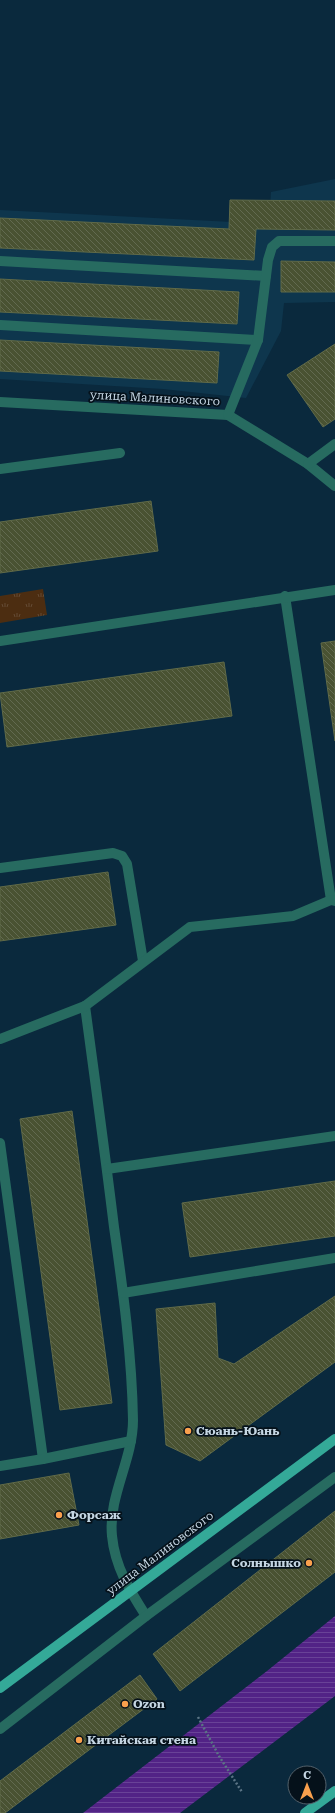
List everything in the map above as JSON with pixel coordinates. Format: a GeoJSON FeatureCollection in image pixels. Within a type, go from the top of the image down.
{"type":"FeatureCollection","features":[{"type":"Feature","properties":{"kind":"main road","name":"улица Малиновского"},"geometry":{"type":"LineString","coordinates":[[0,1688],[335,1439]]}},
{"type":"Feature","properties":{"kind":"main road"},"geometry":{"type":"LineString","coordinates":[[327,1797],[335,1791]]}},
{"type":"Feature","properties":{"kind":"main road"},"geometry":{"type":"LineString","coordinates":[[305,1813],[317,1805]]}},
{"type":"Feature","properties":{"kind":"street"},"geometry":{"type":"LineString","coordinates":[[228,415],[258,340],[266,276],[272,247],[279,240],[335,241]]}},
{"type":"Feature","properties":{"kind":"street"},"geometry":{"type":"LineString","coordinates":[[0,260],[266,276]]}},
{"type":"Feature","properties":{"kind":"street"},"geometry":{"type":"LineString","coordinates":[[0,325],[258,340]]}},
{"type":"Feature","properties":{"kind":"street","name":"улица Малиновского"},"geometry":{"type":"LineString","coordinates":[[0,402],[228,415],[308,464],[335,486]]}},
{"type":"Feature","properties":{"kind":"street"},"geometry":{"type":"LineString","coordinates":[[308,464],[335,444]]}},
{"type":"Feature","properties":{"kind":"street"},"geometry":{"type":"LineString","coordinates":[[0,469],[120,452]]}},
{"type":"Feature","properties":{"kind":"street"},"geometry":{"type":"LineString","coordinates":[[0,642],[285,596],[335,590]]}},
{"type":"Feature","properties":{"kind":"street"},"geometry":{"type":"LineString","coordinates":[[0,1039],[85,1006],[190,927],[293,916],[333,900],[285,596]]}},
{"type":"Feature","properties":{"kind":"street"},"geometry":{"type":"LineString","coordinates":[[0,868],[114,853],[122,856],[127,864],[143,962]]}},
{"type":"Feature","properties":{"kind":"street"},"geometry":{"type":"LineString","coordinates":[[85,1006],[123,1292],[133,1421],[131,1440],[112,1512],[112,1536],[118,1568],[146,1616]]}},
{"type":"Feature","properties":{"kind":"street"},"geometry":{"type":"LineString","coordinates":[[107,1169],[335,1136]]}},
{"type":"Feature","properties":{"kind":"street"},"geometry":{"type":"LineString","coordinates":[[0,1143],[43,1459]]}},
{"type":"Feature","properties":{"kind":"street"},"geometry":{"type":"LineString","coordinates":[[123,1292],[335,1258]]}},
{"type":"Feature","properties":{"kind":"street"},"geometry":{"type":"LineString","coordinates":[[0,1466],[43,1459],[131,1440]]}},
{"type":"Feature","properties":{"kind":"street"},"geometry":{"type":"LineString","coordinates":[[0,1729],[146,1616],[335,1477]]}},
{"type":"Feature","properties":{"kind":"path"},"geometry":{"type":"LineString","coordinates":[[198,1717],[218,1756],[242,1792]]}},
{"type":"Feature","properties":{"kind":"shaded area"},"geometry":{"type":"Polygon","coordinates":[[[335,179],[335,302],[284,303],[281,331],[246,398],[163,389],[0,379],[0,210],[269,224],[271,192],[335,179]]]}},
{"type":"Feature","properties":{"kind":"shaded area"},"geometry":{"type":"Polygon","coordinates":[[[335,1616],[335,1696],[180,1813],[83,1813],[267,1671],[335,1616]]]}},
{"type":"Feature","properties":{"kind":"green space"},"geometry":{"type":"Polygon","coordinates":[[[43,589],[47,615],[0,623],[0,596],[43,589]]]}},
{"type":"Feature","properties":{"kind":"building"},"geometry":{"type":"Polygon","coordinates":[[[230,200],[335,201],[335,230],[256,229],[254,260],[0,248],[0,218],[229,229],[230,200]]]}},
{"type":"Feature","properties":{"kind":"building"},"geometry":{"type":"Polygon","coordinates":[[[281,261],[335,262],[335,292],[281,292],[281,261]]]}},
{"type":"Feature","properties":{"kind":"building"},"geometry":{"type":"Polygon","coordinates":[[[0,279],[239,292],[237,324],[0,312],[0,279]]]}},
{"type":"Feature","properties":{"kind":"building"},"geometry":{"type":"Polygon","coordinates":[[[0,340],[219,352],[217,383],[0,371],[0,340]]]}},
{"type":"Feature","properties":{"kind":"building"},"geometry":{"type":"Polygon","coordinates":[[[335,344],[335,419],[323,427],[287,375],[335,344]]]}},
{"type":"Feature","properties":{"kind":"building"},"geometry":{"type":"Polygon","coordinates":[[[151,501],[158,551],[0,573],[0,522],[151,501]]]}},
{"type":"Feature","properties":{"kind":"building"},"geometry":{"type":"Polygon","coordinates":[[[335,641],[335,741],[321,643],[335,641]]]}},
{"type":"Feature","properties":{"kind":"building"},"geometry":{"type":"Polygon","coordinates":[[[224,662],[232,716],[7,747],[0,693],[224,662]]]}},
{"type":"Feature","properties":{"kind":"building"},"geometry":{"type":"Polygon","coordinates":[[[108,872],[116,925],[0,941],[0,887],[108,872]]]}},
{"type":"Feature","properties":{"kind":"building"},"geometry":{"type":"Polygon","coordinates":[[[72,1111],[112,1403],[60,1410],[20,1119],[72,1111]]]}},
{"type":"Feature","properties":{"kind":"building"},"geometry":{"type":"Polygon","coordinates":[[[335,1181],[335,1236],[190,1257],[182,1203],[335,1181]]]}},
{"type":"Feature","properties":{"kind":"building"},"geometry":{"type":"Polygon","coordinates":[[[335,1296],[335,1362],[200,1461],[166,1445],[156,1309],[215,1303],[218,1358],[234,1364],[335,1296]]]}},
{"type":"Feature","properties":{"kind":"building"},"geometry":{"type":"Polygon","coordinates":[[[69,1473],[79,1525],[0,1539],[0,1485],[69,1473]]]}},
{"type":"Feature","properties":{"kind":"building"},"geometry":{"type":"Polygon","coordinates":[[[335,1511],[335,1572],[180,1691],[153,1654],[335,1511]]]}},
{"type":"Feature","properties":{"kind":"building","name":"Китайская стена"},"geometry":{"type":"Polygon","coordinates":[[[140,1675],[157,1699],[5,1813],[0,1813],[0,1781],[140,1675]]]}},
{"type":"Feature","properties":{"kind":"place","name":"Сюань-Юань"},"geometry":{"type":"Point","coordinates":[188,1431]}},
{"type":"Feature","properties":{"kind":"place","name":"Форсаж"},"geometry":{"type":"Point","coordinates":[59,1515]}},
{"type":"Feature","properties":{"kind":"place","name":"Солнышко"},"geometry":{"type":"Point","coordinates":[309,1563]}},
{"type":"Feature","properties":{"kind":"place","name":"Ozon"},"geometry":{"type":"Point","coordinates":[125,1704]}},
{"type":"Feature","properties":{"kind":"place","name":"Китайская стена"},"geometry":{"type":"Point","coordinates":[79,1740]}}]}
